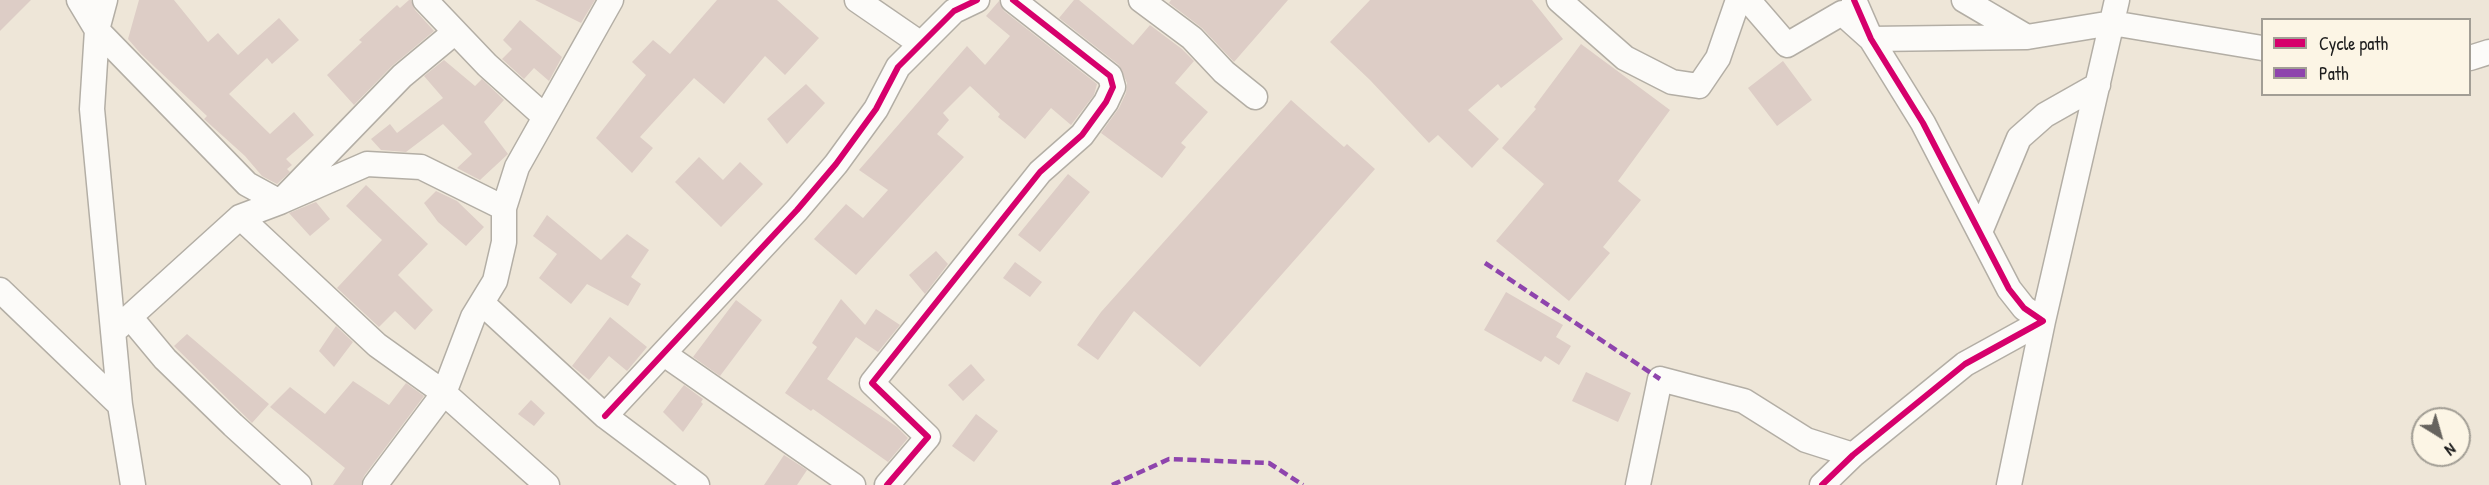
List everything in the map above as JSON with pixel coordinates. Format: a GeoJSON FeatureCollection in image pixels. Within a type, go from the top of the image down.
{"type":"FeatureCollection","features":[{"type":"Feature","properties":{"kind":"street"},"geometry":{"type":"LineString","coordinates":[[79,0],[97,30],[247,184],[280,202]]}},
{"type":"Feature","properties":{"kind":"street"},"geometry":{"type":"LineString","coordinates":[[105,0],[97,30],[92,109],[122,325],[120,405],[133,485]]}},
{"type":"Feature","properties":{"kind":"street"},"geometry":{"type":"LineString","coordinates":[[425,0],[487,65],[544,117]]}},
{"type":"Feature","properties":{"kind":"street"},"geometry":{"type":"LineString","coordinates":[[375,485],[444,393],[473,317],[495,281],[504,242],[504,208],[517,167],[611,0]]}},
{"type":"Feature","properties":{"kind":"street"},"geometry":{"type":"LineString","coordinates":[[857,0],[921,44]]}},
{"type":"Feature","properties":{"kind":"street"},"geometry":{"type":"LineString","coordinates":[[605,416],[836,164],[876,109],[898,67],[954,11],[977,0]]}},
{"type":"Feature","properties":{"kind":"street"},"geometry":{"type":"LineString","coordinates":[[887,485],[928,436],[872,383],[1040,172],[1082,135],[1107,102],[1113,87],[1110,76],[1013,0]]}},
{"type":"Feature","properties":{"kind":"street"},"geometry":{"type":"LineString","coordinates":[[1141,0],[1192,38],[1224,72],[1255,97]]}},
{"type":"Feature","properties":{"kind":"street"},"geometry":{"type":"LineString","coordinates":[[1559,0],[1625,58],[1672,82],[1699,86],[1718,58],[1738,0]]}},
{"type":"Feature","properties":{"kind":"street"},"geometry":{"type":"LineString","coordinates":[[1748,0],[1787,45],[1842,13],[1871,39],[2027,37],[2112,23],[2261,48]]}},
{"type":"Feature","properties":{"kind":"street"},"geometry":{"type":"LineString","coordinates":[[1854,0],[1871,39],[1923,123],[2016,300],[2043,321]]}},
{"type":"Feature","properties":{"kind":"street"},"geometry":{"type":"LineString","coordinates":[[1964,0],[2027,37]]}},
{"type":"Feature","properties":{"kind":"street"},"geometry":{"type":"LineString","coordinates":[[2010,485],[2043,321],[2117,0]]}},
{"type":"Feature","properties":{"kind":"street"},"geometry":{"type":"LineString","coordinates":[[280,202],[402,76],[455,32]]}},
{"type":"Feature","properties":{"kind":"street"},"geometry":{"type":"LineString","coordinates":[[2471,57],[2489,52]]}},
{"type":"Feature","properties":{"kind":"street"},"geometry":{"type":"LineString","coordinates":[[1980,232],[2019,138],[2045,115],[2098,85]]}},
{"type":"Feature","properties":{"kind":"street"},"geometry":{"type":"LineString","coordinates":[[122,325],[240,218],[368,164],[421,167],[504,208]]}},
{"type":"Feature","properties":{"kind":"street"},"geometry":{"type":"LineString","coordinates":[[240,218],[377,345],[444,393],[547,485]]}},
{"type":"Feature","properties":{"kind":"street"},"geometry":{"type":"LineString","coordinates":[[0,290],[120,405]]}},
{"type":"Feature","properties":{"kind":"street"},"geometry":{"type":"LineString","coordinates":[[482,303],[605,416],[697,485]]}},
{"type":"Feature","properties":{"kind":"street"},"geometry":{"type":"LineString","coordinates":[[1822,485],[1853,455],[1965,364],[2043,321]]}},
{"type":"Feature","properties":{"kind":"street"},"geometry":{"type":"LineString","coordinates":[[122,325],[174,367],[232,425],[299,485]]}},
{"type":"Feature","properties":{"kind":"street"},"geometry":{"type":"LineString","coordinates":[[664,354],[853,485]]}},
{"type":"Feature","properties":{"kind":"street"},"geometry":{"type":"LineString","coordinates":[[1638,485],[1660,379],[1744,401],[1806,440],[1853,455]]}},
{"type":"Feature","properties":{"kind":"building"},"geometry":{"type":"Polygon","coordinates":[[[0,0],[31,0],[0,31],[0,0]]]}},
{"type":"Feature","properties":{"kind":"building"},"geometry":{"type":"Polygon","coordinates":[[[139,0],[174,0],[208,42],[218,33],[238,55],[279,18],[299,40],[272,64],[267,58],[229,94],[270,134],[294,112],[314,135],[286,159],[292,165],[287,169],[290,172],[277,184],[262,176],[245,156],[204,119],[207,116],[128,39],[139,0]]]}},
{"type":"Feature","properties":{"kind":"building"},"geometry":{"type":"Polygon","coordinates":[[[409,0],[434,31],[392,66],[354,105],[327,75],[362,42],[359,40],[397,5],[400,8],[409,0]]]}},
{"type":"Feature","properties":{"kind":"building"},"geometry":{"type":"Polygon","coordinates":[[[535,0],[595,0],[581,23],[535,0]]]}},
{"type":"Feature","properties":{"kind":"building"},"geometry":{"type":"Polygon","coordinates":[[[717,0],[777,0],[819,38],[785,75],[765,56],[724,104],[694,78],[640,137],[653,148],[632,173],[596,138],[646,75],[632,62],[653,40],[670,54],[717,0]]]}},
{"type":"Feature","properties":{"kind":"building"},"geometry":{"type":"Polygon","coordinates":[[[1074,0],[1079,0],[1133,45],[1150,25],[1194,61],[1175,83],[1208,112],[1181,143],[1186,147],[1162,178],[1101,133],[1119,108],[1126,93],[1127,83],[1119,65],[1059,18],[1074,0]]]}},
{"type":"Feature","properties":{"kind":"building"},"geometry":{"type":"Polygon","coordinates":[[[1171,0],[1288,0],[1234,62],[1202,28],[1169,3],[1171,0]]]}},
{"type":"Feature","properties":{"kind":"building"},"geometry":{"type":"Polygon","coordinates":[[[1370,0],[1532,0],[1563,39],[1501,88],[1498,84],[1468,110],[1499,139],[1472,168],[1438,135],[1429,143],[1370,80],[1330,42],[1370,0]]]}},
{"type":"Feature","properties":{"kind":"building"},"geometry":{"type":"Polygon","coordinates":[[[999,1],[1004,11],[1097,84],[1094,95],[1071,125],[1051,108],[1025,139],[998,117],[1000,114],[970,86],[943,113],[949,120],[937,134],[964,157],[856,275],[814,239],[846,204],[863,218],[888,190],[859,170],[967,46],[985,65],[1010,36],[986,16],[999,1]]]}},
{"type":"Feature","properties":{"kind":"building"},"geometry":{"type":"Polygon","coordinates":[[[520,20],[562,57],[549,81],[534,68],[524,79],[502,59],[512,49],[503,40],[520,20]]]}},
{"type":"Feature","properties":{"kind":"building"},"geometry":{"type":"Polygon","coordinates":[[[1581,44],[1670,110],[1618,181],[1641,200],[1603,247],[1610,253],[1569,301],[1496,241],[1544,184],[1502,148],[1536,109],[1534,107],[1581,44]]]}},
{"type":"Feature","properties":{"kind":"building"},"geometry":{"type":"Polygon","coordinates":[[[444,60],[475,86],[482,79],[504,100],[484,122],[508,154],[480,180],[457,168],[472,154],[443,124],[406,152],[381,150],[371,139],[390,124],[397,133],[443,98],[424,76],[444,60]]]}},
{"type":"Feature","properties":{"kind":"building"},"geometry":{"type":"Polygon","coordinates":[[[1783,61],[1812,100],[1777,126],[1748,88],[1783,61]]]}},
{"type":"Feature","properties":{"kind":"building"},"geometry":{"type":"Polygon","coordinates":[[[806,84],[825,103],[787,144],[767,119],[806,84]]]}},
{"type":"Feature","properties":{"kind":"building"},"geometry":{"type":"Polygon","coordinates":[[[1291,100],[1344,147],[1347,144],[1375,169],[1200,367],[1134,311],[1098,360],[1077,345],[1101,312],[1291,100]]]}},
{"type":"Feature","properties":{"kind":"building"},"geometry":{"type":"Polygon","coordinates":[[[699,157],[723,180],[740,162],[763,184],[721,227],[675,182],[699,157]]]}},
{"type":"Feature","properties":{"kind":"building"},"geometry":{"type":"Polygon","coordinates":[[[1068,174],[1090,192],[1040,252],[1018,235],[1068,174]]]}},
{"type":"Feature","properties":{"kind":"building"},"geometry":{"type":"Polygon","coordinates":[[[366,185],[428,244],[398,275],[433,310],[415,330],[395,311],[379,327],[337,288],[382,240],[346,206],[366,185]]]}},
{"type":"Feature","properties":{"kind":"building"},"geometry":{"type":"Polygon","coordinates":[[[436,191],[457,201],[484,227],[466,246],[438,222],[424,203],[436,191]]]}},
{"type":"Feature","properties":{"kind":"building"},"geometry":{"type":"Polygon","coordinates":[[[316,202],[330,219],[310,236],[289,213],[316,202]]]}},
{"type":"Feature","properties":{"kind":"building"},"geometry":{"type":"Polygon","coordinates":[[[547,215],[601,260],[627,234],[649,250],[631,277],[641,284],[628,306],[587,284],[571,304],[539,278],[557,254],[533,236],[547,215]]]}},
{"type":"Feature","properties":{"kind":"building"},"geometry":{"type":"Polygon","coordinates":[[[936,251],[948,264],[925,294],[909,275],[936,251]]]}},
{"type":"Feature","properties":{"kind":"building"},"geometry":{"type":"Polygon","coordinates":[[[1015,262],[1042,282],[1030,297],[1003,278],[1015,262]]]}},
{"type":"Feature","properties":{"kind":"building"},"geometry":{"type":"Polygon","coordinates":[[[1506,292],[1563,325],[1556,337],[1571,346],[1559,365],[1545,356],[1541,362],[1484,330],[1506,292]]]}},
{"type":"Feature","properties":{"kind":"building"},"geometry":{"type":"Polygon","coordinates":[[[841,299],[865,325],[876,309],[900,325],[878,352],[856,337],[827,379],[897,427],[908,438],[888,462],[813,409],[811,411],[785,393],[817,347],[812,343],[841,299]]]}},
{"type":"Feature","properties":{"kind":"building"},"geometry":{"type":"Polygon","coordinates":[[[736,300],[762,320],[720,376],[693,357],[736,300]]]}},
{"type":"Feature","properties":{"kind":"building"},"geometry":{"type":"Polygon","coordinates":[[[610,317],[647,347],[627,371],[609,356],[589,380],[572,366],[610,317]]]}},
{"type":"Feature","properties":{"kind":"building"},"geometry":{"type":"Polygon","coordinates":[[[336,326],[353,342],[334,367],[319,351],[336,326]]]}},
{"type":"Feature","properties":{"kind":"building"},"geometry":{"type":"Polygon","coordinates":[[[187,334],[269,404],[252,423],[174,346],[187,334]]]}},
{"type":"Feature","properties":{"kind":"building"},"geometry":{"type":"Polygon","coordinates":[[[971,364],[985,380],[963,401],[948,385],[971,364]]]}},
{"type":"Feature","properties":{"kind":"building"},"geometry":{"type":"Polygon","coordinates":[[[1586,372],[1631,393],[1618,422],[1572,401],[1586,372]]]}},
{"type":"Feature","properties":{"kind":"building"},"geometry":{"type":"Polygon","coordinates":[[[353,381],[389,405],[406,383],[424,396],[364,476],[361,485],[333,485],[345,468],[270,407],[290,387],[325,414],[353,381]]]}},
{"type":"Feature","properties":{"kind":"building"},"geometry":{"type":"Polygon","coordinates":[[[684,385],[703,399],[701,402],[703,404],[683,432],[663,412],[684,385]]]}},
{"type":"Feature","properties":{"kind":"building"},"geometry":{"type":"Polygon","coordinates":[[[531,400],[545,413],[534,426],[518,414],[531,400]]]}},
{"type":"Feature","properties":{"kind":"building"},"geometry":{"type":"Polygon","coordinates":[[[976,414],[998,431],[974,462],[952,446],[976,414]]]}},
{"type":"Feature","properties":{"kind":"building"},"geometry":{"type":"Polygon","coordinates":[[[784,455],[807,470],[797,485],[764,485],[784,455]]]}},
{"type":"Feature","properties":{"kind":"marked path"},"geometry":{"type":"LineString","coordinates":[[1485,263],[1660,379]]}},
{"type":"Feature","properties":{"kind":"marked path"},"geometry":{"type":"LineString","coordinates":[[1112,485],[1169,459],[1269,463],[1303,485]]}},
{"type":"Feature","properties":{"kind":"cycle path"},"geometry":{"type":"LineString","coordinates":[[605,416],[797,210],[836,164],[876,109],[898,67],[954,11],[977,0]]}},
{"type":"Feature","properties":{"kind":"cycle path"},"geometry":{"type":"LineString","coordinates":[[887,485],[928,437],[872,383],[1040,172],[1082,135],[1106,102],[1113,87],[1110,76],[1013,0]]}},
{"type":"Feature","properties":{"kind":"cycle path"},"geometry":{"type":"LineString","coordinates":[[1822,485],[1853,455],[1965,364],[2043,321],[2024,308],[2009,289],[1923,123],[1871,39],[1854,0]]}}]}
